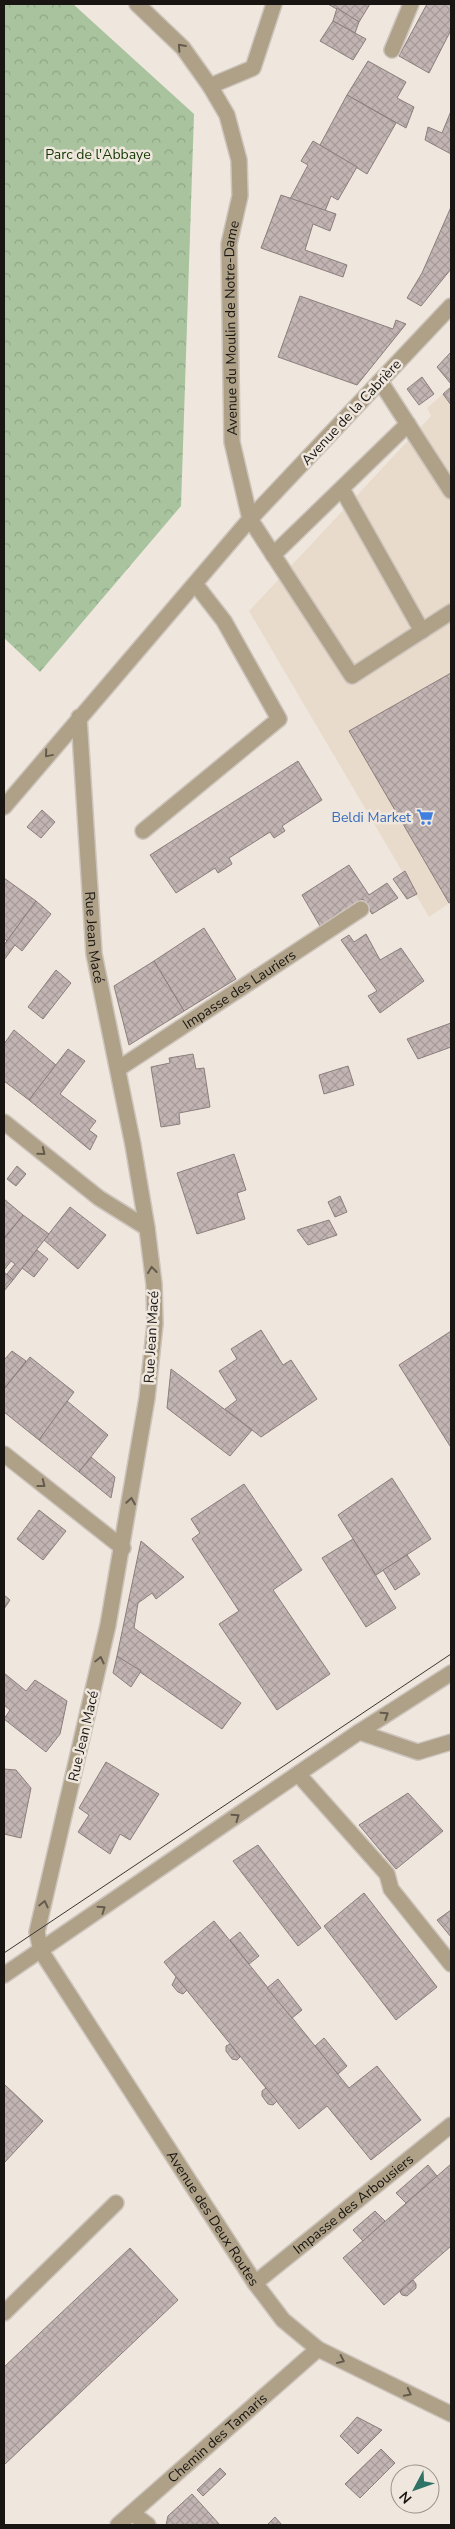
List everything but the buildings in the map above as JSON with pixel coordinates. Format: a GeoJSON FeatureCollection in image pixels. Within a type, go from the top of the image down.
{"type":"FeatureCollection","features":[{"type":"Feature","properties":{"kind":"street","name":"Avenue du Moulin de Notre-Dame"},"geometry":{"type":"LineString","coordinates":[[137,4],[183,48],[210,86],[227,114],[239,160],[240,196],[229,244],[232,442],[250,519],[352,676],[422,631]]}},
{"type":"Feature","properties":{"kind":"street"},"geometry":{"type":"LineString","coordinates":[[210,86],[253,68],[274,4]]}},
{"type":"Feature","properties":{"kind":"street"},"geometry":{"type":"LineString","coordinates":[[392,50],[411,4]]}},
{"type":"Feature","properties":{"kind":"street","name":"Avenue de la Cabrière"},"geometry":{"type":"LineString","coordinates":[[250,519],[451,306]]}},
{"type":"Feature","properties":{"kind":"street"},"geometry":{"type":"LineString","coordinates":[[380,381],[451,491]]}},
{"type":"Feature","properties":{"kind":"street"},"geometry":{"type":"LineString","coordinates":[[273,555],[408,424]]}},
{"type":"Feature","properties":{"kind":"street"},"geometry":{"type":"LineString","coordinates":[[342,489],[422,631],[451,612]]}},
{"type":"Feature","properties":{"kind":"street"},"geometry":{"type":"LineString","coordinates":[[4,807],[79,717],[196,585],[250,519]]}},
{"type":"Feature","properties":{"kind":"street"},"geometry":{"type":"LineString","coordinates":[[143,830],[279,719],[224,621],[196,585]]}},
{"type":"Feature","properties":{"kind":"street","name":"Rue Jean Macé"},"geometry":{"type":"LineString","coordinates":[[41,1951],[37,1932],[108,1625],[123,1548],[147,1398],[154,1324],[154,1284],[147,1228],[118,1069],[94,954],[79,717]]}},
{"type":"Feature","properties":{"kind":"street","name":"Impasse des Lauriers"},"geometry":{"type":"LineString","coordinates":[[118,1069],[361,910]]}},
{"type":"Feature","properties":{"kind":"street"},"geometry":{"type":"LineString","coordinates":[[4,1122],[99,1198],[147,1228]]}},
{"type":"Feature","properties":{"kind":"street"},"geometry":{"type":"LineString","coordinates":[[4,1454],[123,1548]]}},
{"type":"Feature","properties":{"kind":"street"},"geometry":{"type":"LineString","coordinates":[[4,1975],[359,1732],[451,1673]]}},
{"type":"Feature","properties":{"kind":"street"},"geometry":{"type":"LineString","coordinates":[[359,1732],[418,1752],[451,1742]]}},
{"type":"Feature","properties":{"kind":"street"},"geometry":{"type":"LineString","coordinates":[[298,1774],[387,1874],[391,1890],[451,1964]]}},
{"type":"Feature","properties":{"kind":"street","name":"Avenue des Deux Routes"},"geometry":{"type":"LineString","coordinates":[[41,1951],[255,2283],[283,2320],[318,2349],[451,2414]]}},
{"type":"Feature","properties":{"kind":"street","name":"Impasse des Arbousiers"},"geometry":{"type":"LineString","coordinates":[[255,2283],[451,2126]]}},
{"type":"Feature","properties":{"kind":"street"},"geometry":{"type":"LineString","coordinates":[[4,2313],[116,2204]]}},
{"type":"Feature","properties":{"kind":"street","name":"Chemin des Tamaris"},"geometry":{"type":"LineString","coordinates":[[118,2525],[318,2349]]}},
{"type":"Feature","properties":{"kind":"street"},"geometry":{"type":"LineString","coordinates":[[132,2513],[148,2525]]}},
{"type":"Feature","properties":{"kind":"shaded area"},"geometry":{"type":"Polygon","coordinates":[[[443,394],[451,405],[451,902],[429,917],[249,611],[431,416],[427,408],[443,394]]]}},
{"type":"Feature","properties":{"kind":"green space","name":"Parc de l'Abbaye"},"geometry":{"type":"Polygon","coordinates":[[[4,4],[73,4],[194,114],[181,506],[40,672],[4,638],[4,4]]]}},
{"type":"Feature","properties":{"kind":"tram line"},"geometry":{"type":"LineString","coordinates":[[4,1953],[451,1654]]}},
{"type":"Feature","properties":{"kind":"place","name":"Beldi Market"},"geometry":{"type":"Point","coordinates":[425,817]}}]}
